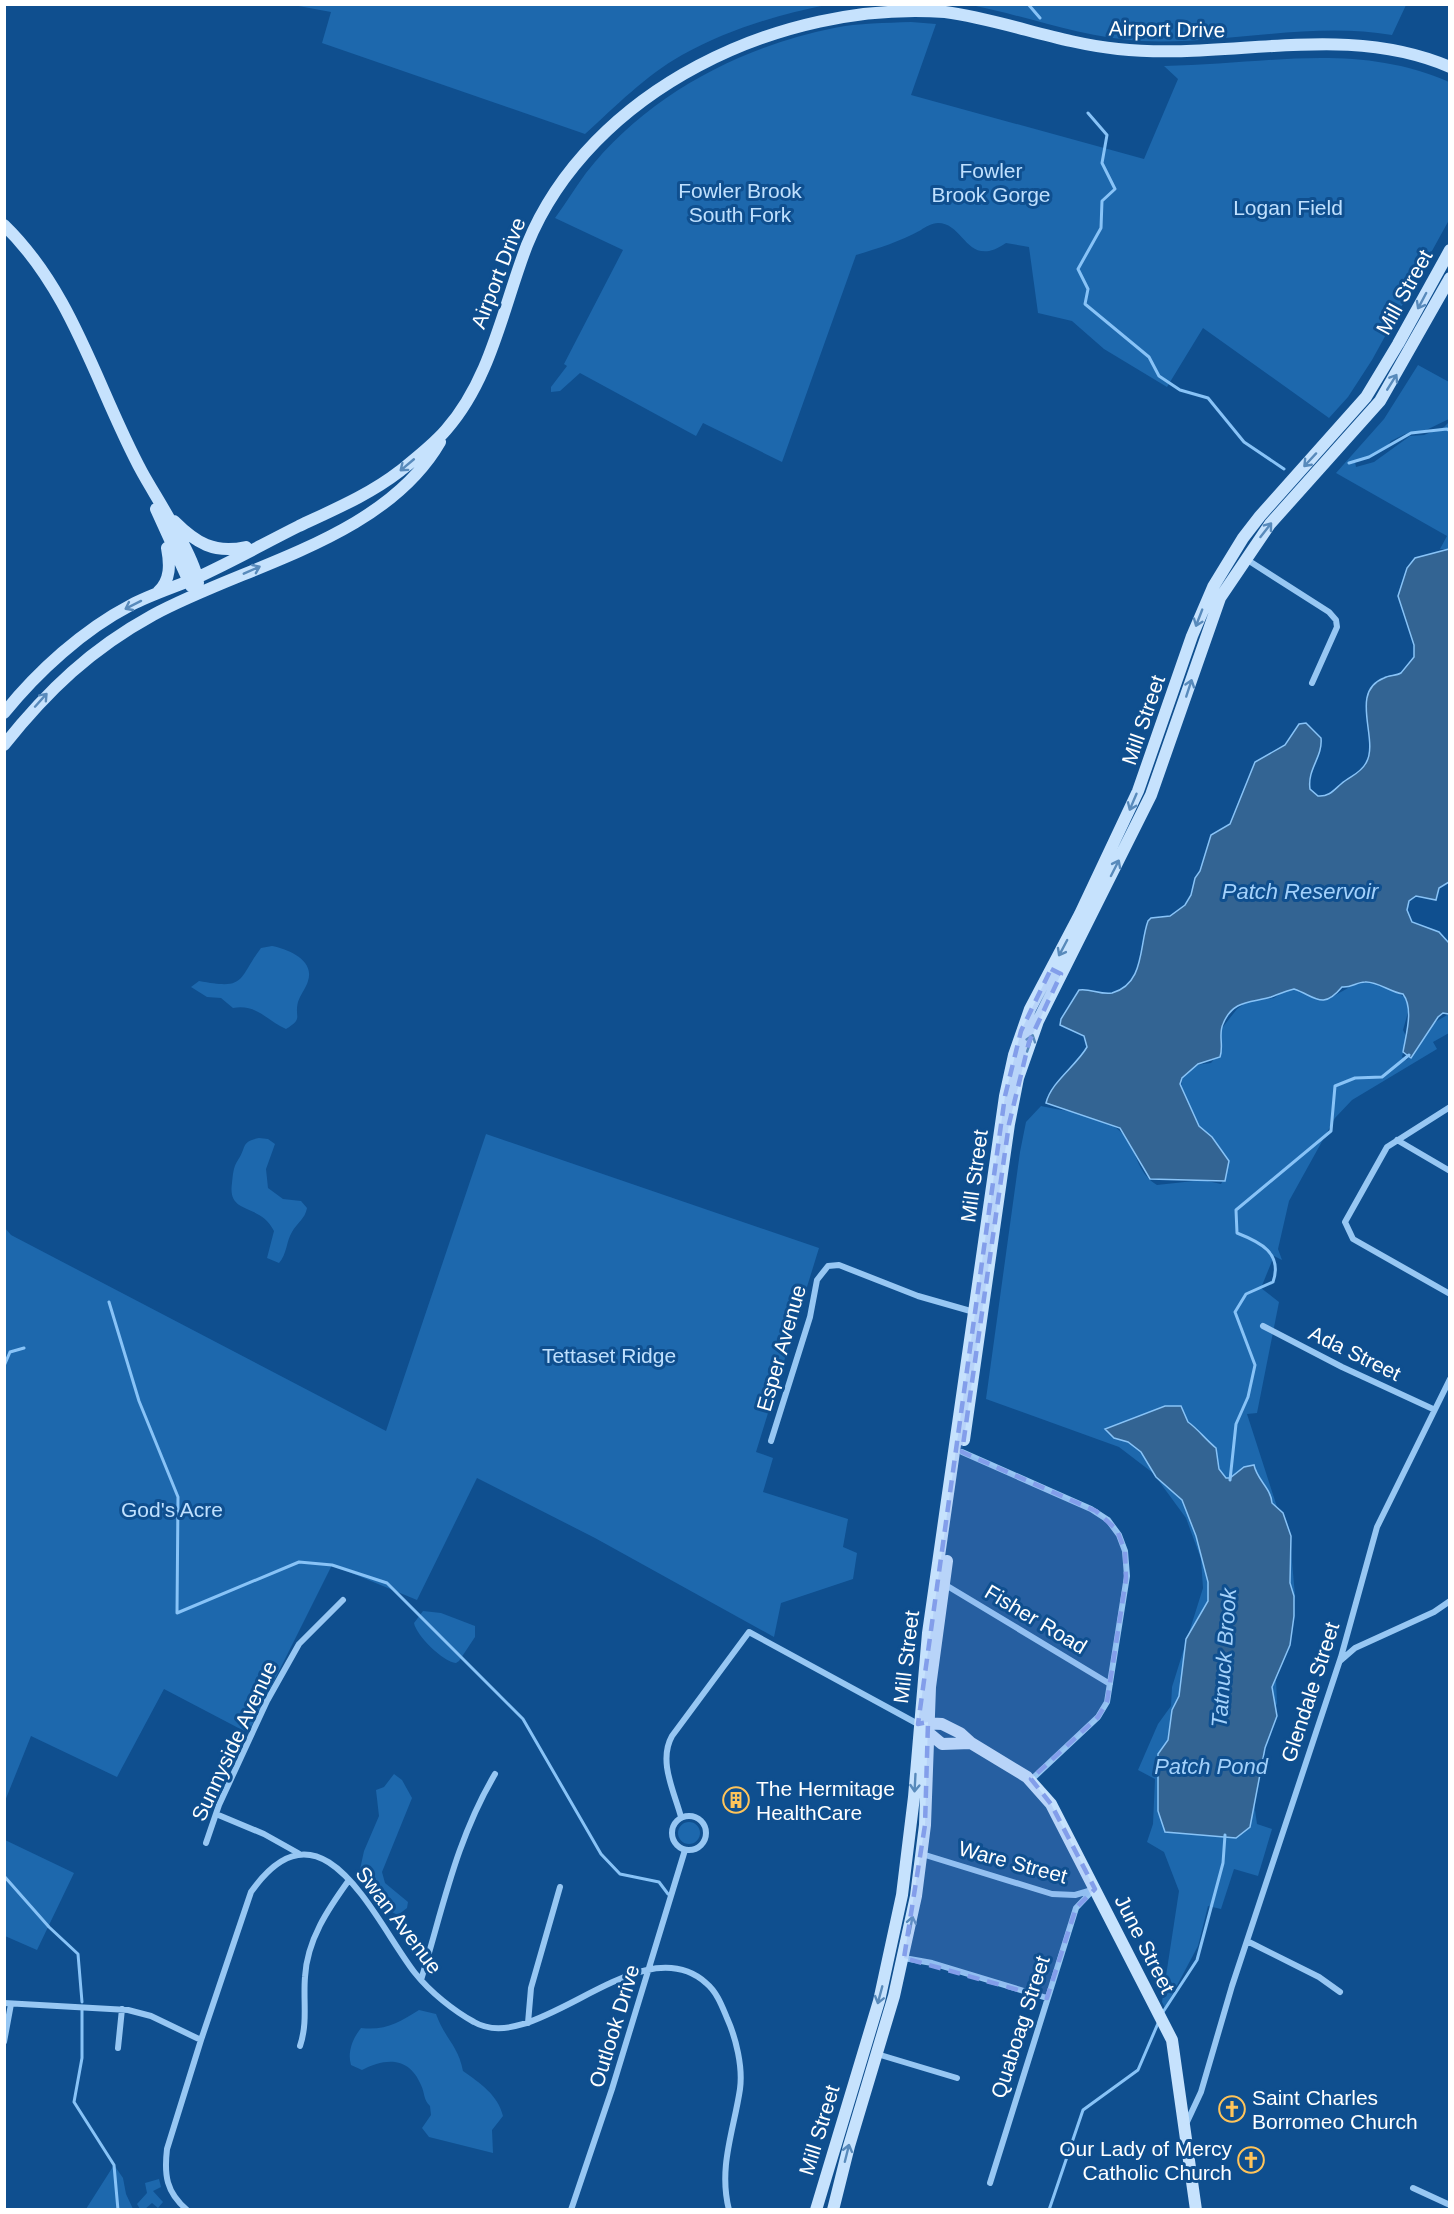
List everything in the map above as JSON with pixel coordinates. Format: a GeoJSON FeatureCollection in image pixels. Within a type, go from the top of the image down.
{"type":"FeatureCollection","features":[{"type":"Feature","properties":{"kind":"main road","name":"Airport Drive"},"geometry":{"type":"LineString","coordinates":[[160,500],[198,593],[362,519],[382,505],[419,470],[435,451],[476,383],[539,219],[573,170],[614,124],[666,81],[718,49],[749,36],[802,20],[835,14],[912,10],[967,16],[1086,45],[1115,49],[1167,53],[1347,43],[1397,49],[1449,67]]}},
{"type":"Feature","properties":{"kind":"main road","name":"Airport Drive"},"geometry":{"type":"LineString","coordinates":[[4,225],[32,256],[63,304],[143,473],[164,529],[192,579]]}},
{"type":"Feature","properties":{"kind":"main road","name":"Mill Street"},"geometry":{"type":"LineString","coordinates":[[816,2210],[879,2001],[894,1935],[962,1452],[1018,1078],[1056,972],[1138,791],[1192,636],[1213,587],[1238,545],[1260,516],[1371,389],[1449,250]]}},
{"type":"Feature","properties":{"kind":"main road","name":"Mill Street"},"geometry":{"type":"LineString","coordinates":[[833,2210],[849,2146],[878,2054],[904,1958],[922,1854],[928,1633],[1005,1096],[1014,1055],[1030,1009],[1056,972],[1151,795],[1176,728],[1212,616],[1226,586],[1270,524],[1367,418],[1405,361],[1449,278]]}},
{"type":"Feature","properties":{"kind":"main road","name":"Airport Drive"},"geometry":{"type":"LineString","coordinates":[[192,579],[380,485],[402,470],[449,425]]}},
{"type":"Feature","properties":{"kind":"main road","name":"Airport Drive"},"geometry":{"type":"LineString","coordinates":[[143,473],[174,521],[190,538],[216,549],[231,550],[281,535]]}},
{"type":"Feature","properties":{"kind":"main road"},"geometry":{"type":"LineString","coordinates":[[154,595],[162,588],[169,572],[164,529]]}},
{"type":"Feature","properties":{"kind":"main road"},"geometry":{"type":"LineString","coordinates":[[4,713],[22,691],[76,643],[131,605],[192,579]]}},
{"type":"Feature","properties":{"kind":"main road"},"geometry":{"type":"LineString","coordinates":[[4,746],[52,688],[85,660],[129,629],[198,593]]}},
{"type":"Feature","properties":{"kind":"main road","name":"June Street"},"geometry":{"type":"LineString","coordinates":[[925,1726],[945,1725],[1031,1780],[1051,1804],[1169,2033],[1177,2060],[1196,2210]]}},
{"type":"Feature","properties":{"kind":"main road"},"geometry":{"type":"LineString","coordinates":[[925,1726],[942,1744],[971,1743]]}},
{"type":"Feature","properties":{"kind":"street"},"geometry":{"type":"LineString","coordinates":[[1245,558],[1329,612],[1336,620],[1337,627],[1312,683]]}},
{"type":"Feature","properties":{"kind":"street"},"geometry":{"type":"LineString","coordinates":[[1449,1107],[1387,1147],[1347,1215],[1346,1229],[1353,1239],[1449,1294]]}},
{"type":"Feature","properties":{"kind":"street"},"geometry":{"type":"LineString","coordinates":[[1397,1140],[1449,1172]]}},
{"type":"Feature","properties":{"kind":"street","name":"Esper Avenue"},"geometry":{"type":"LineString","coordinates":[[771,1441],[810,1317],[817,1280],[828,1266],[839,1265],[918,1296],[974,1311]]}},
{"type":"Feature","properties":{"kind":"street","name":"Ada Street"},"geometry":{"type":"LineString","coordinates":[[1263,1326],[1342,1367],[1433,1409]]}},
{"type":"Feature","properties":{"kind":"street","name":"Glendale Street"},"geometry":{"type":"LineString","coordinates":[[1185,2125],[1201,2092],[1247,1941],[1339,1661],[1377,1527],[1449,1378]]}},
{"type":"Feature","properties":{"kind":"street"},"geometry":{"type":"LineString","coordinates":[[962,1452],[1091,1509],[1117,1530],[1125,1551],[1127,1576],[1107,1702],[1098,1717],[1031,1780]]}},
{"type":"Feature","properties":{"kind":"street","name":"Fisher Road"},"geometry":{"type":"LineString","coordinates":[[944,1584],[1110,1684]]}},
{"type":"Feature","properties":{"kind":"street","name":"Sunnyside Avenue"},"geometry":{"type":"LineString","coordinates":[[206,1843],[216,1814],[267,1701],[299,1644],[343,1600]]}},
{"type":"Feature","properties":{"kind":"street"},"geometry":{"type":"LineString","coordinates":[[1339,1661],[1355,1648],[1434,1612],[1449,1601]]}},
{"type":"Feature","properties":{"kind":"street"},"geometry":{"type":"LineString","coordinates":[[681,1817],[666,1765],[667,1748],[672,1736],[749,1632],[925,1726]]}},
{"type":"Feature","properties":{"kind":"street"},"geometry":{"type":"LineString","coordinates":[[421,1980],[442,1898],[458,1852],[478,1804],[495,1774]]}},
{"type":"Feature","properties":{"kind":"street","name":"Swan Avenue"},"geometry":{"type":"LineString","coordinates":[[216,1814],[264,1834],[298,1853],[326,1859],[349,1881],[421,1980],[478,2025],[505,2029],[528,2023],[590,1992],[649,1970],[671,1967],[693,1974],[714,1992],[729,2023],[736,2047],[740,2087],[724,2168],[729,2210]]}},
{"type":"Feature","properties":{"kind":"street"},"geometry":{"type":"LineString","coordinates":[[681,1817],[696,1817],[706,1830],[701,1845],[692,1850],[685,1850],[675,1843],[671,1835],[674,1824],[681,1817]]}},
{"type":"Feature","properties":{"kind":"street","name":"Outlook Drive"},"geometry":{"type":"LineString","coordinates":[[571,2210],[649,1970],[685,1850]]}},
{"type":"Feature","properties":{"kind":"street"},"geometry":{"type":"LineString","coordinates":[[187,2210],[169,2190],[165,2165],[167,2149],[249,1896],[265,1876],[290,1856],[298,1853]]}},
{"type":"Feature","properties":{"kind":"street","name":"Ware Street"},"geometry":{"type":"LineString","coordinates":[[922,1854],[1052,1894],[1075,1895],[1095,1889]]}},
{"type":"Feature","properties":{"kind":"street"},"geometry":{"type":"LineString","coordinates":[[300,2046],[306,2021],[304,1978],[313,1942],[327,1913],[349,1881]]}},
{"type":"Feature","properties":{"kind":"street"},"geometry":{"type":"LineString","coordinates":[[528,2023],[531,1988],[560,1887]]}},
{"type":"Feature","properties":{"kind":"street","name":"Quaboag Street"},"geometry":{"type":"LineString","coordinates":[[990,2183],[1076,1908],[1095,1889]]}},
{"type":"Feature","properties":{"kind":"street"},"geometry":{"type":"LineString","coordinates":[[1247,1941],[1319,1977],[1340,1992]]}},
{"type":"Feature","properties":{"kind":"street"},"geometry":{"type":"LineString","coordinates":[[904,1958],[1047,1998]]}},
{"type":"Feature","properties":{"kind":"street"},"geometry":{"type":"LineString","coordinates":[[4,2042],[8,2004],[122,2008],[151,2016],[201,2040]]}},
{"type":"Feature","properties":{"kind":"street"},"geometry":{"type":"LineString","coordinates":[[118,2048],[122,2008]]}},
{"type":"Feature","properties":{"kind":"street"},"geometry":{"type":"LineString","coordinates":[[878,2054],[957,2078]]}},
{"type":"Feature","properties":{"kind":"street"},"geometry":{"type":"LineString","coordinates":[[1413,2188],[1449,2205]]}},
{"type":"Feature","properties":{"kind":"highlighted area"},"geometry":{"type":"Polygon","coordinates":[[[1051,969],[1061,974],[1029,1042],[1009,1124],[962,1452],[1096,1511],[1117,1530],[1125,1551],[1126,1579],[1107,1702],[1098,1717],[1031,1779],[1051,1804],[1095,1889],[1076,1908],[1047,1998],[904,1958],[925,1825],[928,1722],[918,1724],[1005,1096],[1021,1031],[1051,969]]]}},
{"type":"Feature","properties":{"kind":"green space"},"geometry":{"type":"Polygon","coordinates":[[[826,4],[752,24],[682,55],[643,82],[585,134],[322,43],[331,12],[293,5],[826,4]]]}},
{"type":"Feature","properties":{"kind":"green space"},"geometry":{"type":"Polygon","coordinates":[[[1406,4],[1392,35],[1361,31],[1330,31],[1172,41],[1141,41],[1098,36],[971,5],[1406,4]]]}},
{"type":"Feature","properties":{"kind":"green space"},"geometry":{"type":"Polygon","coordinates":[[[911,22],[936,24],[911,95],[1144,159],[1178,79],[1164,66],[1308,58],[1344,59],[1379,62],[1414,70],[1449,82],[1449,220],[1372,360],[1348,397],[1329,418],[1203,328],[1167,387],[1104,349],[1072,321],[1038,313],[1029,247],[1006,243],[993,250],[974,249],[955,230],[938,223],[897,241],[856,255],[782,462],[703,423],[696,436],[580,373],[560,391],[551,392],[551,387],[567,366],[564,364],[623,250],[555,218],[586,173],[610,145],[666,98],[730,62],[764,48],[843,26],[911,22]]]}},
{"type":"Feature","properties":{"kind":"green space"},"geometry":{"type":"Polygon","coordinates":[[[1418,365],[1449,382],[1449,419],[1422,432],[1405,434],[1391,441],[1385,449],[1355,462],[1356,467],[1374,462],[1410,436],[1424,435],[1444,427],[1449,422],[1449,549],[1440,549],[1447,536],[1336,473],[1384,419],[1418,365]]]}},
{"type":"Feature","properties":{"kind":"green space"},"geometry":{"type":"Polygon","coordinates":[[[272,946],[299,957],[308,967],[307,984],[298,1002],[297,1020],[286,1029],[249,1008],[233,1008],[221,998],[207,997],[191,987],[199,981],[226,984],[239,980],[261,948],[272,946]]]}},
{"type":"Feature","properties":{"kind":"green space"},"geometry":{"type":"Polygon","coordinates":[[[1373,982],[1407,998],[1410,1005],[1403,1030],[1407,1038],[1402,1057],[1407,1060],[1435,1022],[1449,1014],[1449,1033],[1433,1042],[1437,1049],[1352,1100],[1335,1118],[1289,1201],[1278,1249],[1282,1260],[1274,1256],[1261,1288],[1279,1302],[1257,1413],[1247,1414],[1287,1538],[1290,1540],[1295,1595],[1283,1659],[1276,1679],[1277,1703],[1266,1735],[1254,1803],[1257,1824],[1272,1829],[1258,1876],[1234,1869],[1221,1909],[1208,1906],[1198,1946],[1165,2008],[1162,2002],[1179,1891],[1164,1852],[1147,1842],[1153,1824],[1155,1779],[1138,1770],[1158,1724],[1171,1706],[1172,1687],[1203,1588],[1201,1559],[1186,1518],[1153,1473],[1119,1447],[986,1399],[1026,1122],[1041,1106],[1094,1117],[1121,1132],[1145,1174],[1157,1185],[1203,1180],[1221,1184],[1228,1166],[1226,1159],[1205,1135],[1192,1114],[1180,1090],[1183,1077],[1196,1065],[1211,1063],[1215,1058],[1222,1028],[1237,1009],[1248,1001],[1274,998],[1290,987],[1332,997],[1357,983],[1373,982]]]}},
{"type":"Feature","properties":{"kind":"green space"},"geometry":{"type":"Polygon","coordinates":[[[486,1134],[819,1248],[756,1452],[773,1458],[763,1492],[848,1519],[843,1547],[857,1553],[853,1579],[781,1603],[774,1637],[595,1538],[477,1478],[417,1600],[332,1565],[248,1733],[164,1689],[117,1777],[31,1736],[5,1801],[5,1228],[11,1235],[386,1431],[486,1134]]]}},
{"type":"Feature","properties":{"kind":"green space"},"geometry":{"type":"Polygon","coordinates":[[[259,1138],[268,1139],[275,1144],[266,1169],[268,1188],[283,1199],[301,1201],[307,1208],[305,1215],[290,1236],[284,1256],[279,1263],[267,1258],[274,1231],[268,1222],[239,1205],[232,1193],[236,1163],[246,1143],[259,1138]]]}},
{"type":"Feature","properties":{"kind":"green space"},"geometry":{"type":"Polygon","coordinates":[[[423,1611],[441,1613],[475,1626],[475,1637],[459,1661],[456,1663],[444,1658],[420,1634],[414,1623],[423,1611]]]}},
{"type":"Feature","properties":{"kind":"green space"},"geometry":{"type":"Polygon","coordinates":[[[394,1774],[402,1780],[412,1798],[382,1872],[385,1883],[408,1902],[407,1908],[398,1915],[383,1908],[375,1893],[361,1882],[359,1874],[364,1851],[379,1816],[376,1790],[384,1787],[394,1774]]]}},
{"type":"Feature","properties":{"kind":"green space"},"geometry":{"type":"Polygon","coordinates":[[[689,1822],[697,1825],[700,1833],[697,1841],[689,1844],[681,1841],[678,1833],[681,1825],[689,1822]]]}},
{"type":"Feature","properties":{"kind":"green space"},"geometry":{"type":"Polygon","coordinates":[[[5,1840],[74,1873],[37,1950],[5,1936],[5,1840]]]}},
{"type":"Feature","properties":{"kind":"green space"},"geometry":{"type":"Polygon","coordinates":[[[419,2010],[436,2014],[455,2048],[463,2071],[488,2090],[501,2109],[503,2116],[492,2130],[493,2153],[429,2137],[422,2128],[431,2115],[430,2106],[416,2076],[403,2064],[379,2063],[362,2070],[351,2065],[352,2045],[361,2028],[370,2029],[392,2025],[419,2010]]]}},
{"type":"Feature","properties":{"kind":"green space"},"geometry":{"type":"Polygon","coordinates":[[[114,2165],[123,2178],[126,2194],[133,2209],[86,2209],[114,2165]]]}},
{"type":"Feature","properties":{"kind":"green space"},"geometry":{"type":"Polygon","coordinates":[[[159,2179],[161,2187],[153,2191],[163,2202],[158,2208],[152,2203],[145,2209],[140,2209],[137,2204],[147,2193],[145,2183],[159,2179]]]}},
{"type":"Feature","properties":{"kind":"water","name":"Patch Reservoir"},"geometry":{"type":"Polygon","coordinates":[[[1449,549],[1449,882],[1439,888],[1436,900],[1416,896],[1409,901],[1407,910],[1412,922],[1439,932],[1449,943],[1449,1014],[1443,1013],[1438,1017],[1411,1058],[1403,1052],[1409,1014],[1406,1000],[1403,994],[1374,983],[1362,982],[1342,987],[1324,1000],[1318,1000],[1294,989],[1238,1006],[1227,1016],[1222,1028],[1220,1057],[1198,1064],[1182,1078],[1180,1084],[1199,1126],[1212,1137],[1229,1161],[1225,1181],[1150,1179],[1120,1128],[1046,1103],[1058,1081],[1087,1047],[1084,1036],[1060,1025],[1061,1019],[1079,990],[1112,993],[1123,988],[1130,981],[1139,963],[1148,921],[1151,918],[1170,916],[1185,905],[1200,871],[1211,835],[1230,824],[1255,762],[1285,745],[1299,724],[1306,723],[1321,738],[1320,751],[1310,782],[1310,789],[1318,796],[1331,793],[1364,767],[1370,742],[1366,705],[1368,694],[1373,685],[1384,678],[1401,673],[1414,657],[1414,645],[1398,596],[1407,568],[1415,558],[1449,549]]]}},
{"type":"Feature","properties":{"kind":"water","name":"Patch Pond"},"geometry":{"type":"Polygon","coordinates":[[[1165,1406],[1181,1406],[1188,1422],[1216,1448],[1219,1469],[1226,1478],[1230,1478],[1244,1467],[1254,1465],[1272,1503],[1283,1513],[1291,1536],[1290,1583],[1294,1596],[1294,1616],[1290,1645],[1272,1687],[1277,1716],[1265,1748],[1250,1827],[1236,1838],[1165,1832],[1158,1811],[1158,1754],[1168,1740],[1172,1710],[1179,1696],[1186,1639],[1208,1601],[1208,1582],[1196,1536],[1182,1500],[1156,1477],[1141,1452],[1128,1442],[1114,1438],[1105,1429],[1165,1406]]]}},
{"type":"Feature","properties":{"kind":"waterway"},"geometry":{"type":"LineString","coordinates":[[1028,4],[1040,18]]}},
{"type":"Feature","properties":{"kind":"waterway"},"geometry":{"type":"LineString","coordinates":[[1088,113],[1107,135],[1102,163],[1115,189],[1102,201],[1101,228],[1078,269],[1088,289],[1085,304],[1149,357],[1159,376],[1180,390],[1208,398],[1244,442],[1284,469]]}},
{"type":"Feature","properties":{"kind":"waterway"},"geometry":{"type":"LineString","coordinates":[[1349,463],[1369,457],[1411,433],[1447,429],[1450,431]]}},
{"type":"Feature","properties":{"kind":"waterway","name":"Tatnuck Brook"},"geometry":{"type":"LineString","coordinates":[[1230,1480],[1236,1424],[1248,1397],[1255,1365],[1235,1312],[1246,1294],[1273,1282],[1275,1272],[1275,1263],[1267,1250],[1254,1240],[1237,1233],[1236,1210],[1331,1131],[1335,1086],[1355,1078],[1382,1077],[1409,1055]]}},
{"type":"Feature","properties":{"kind":"waterway"},"geometry":{"type":"LineString","coordinates":[[109,1302],[139,1401],[178,1497],[177,1613],[299,1562],[332,1565],[387,1583],[523,1719],[601,1854],[620,1874],[659,1882],[668,1894]]}},
{"type":"Feature","properties":{"kind":"waterway"},"geometry":{"type":"LineString","coordinates":[[4,1366],[10,1352],[24,1348]]}},
{"type":"Feature","properties":{"kind":"waterway","name":"Tatnuck Brook"},"geometry":{"type":"LineString","coordinates":[[1163,2012],[1197,1960],[1223,1863],[1225,1835]]}},
{"type":"Feature","properties":{"kind":"waterway"},"geometry":{"type":"LineString","coordinates":[[4,1876],[49,1927],[78,1954],[82,2002]]}},
{"type":"Feature","properties":{"kind":"waterway"},"geometry":{"type":"LineString","coordinates":[[82,2009],[82,2058],[74,2102],[114,2165],[118,2210]]}},
{"type":"Feature","properties":{"kind":"waterway","name":"Tatnuck Brook"},"geometry":{"type":"LineString","coordinates":[[1049,2210],[1083,2110],[1138,2070],[1159,2021]]}},
{"type":"Feature","properties":{"kind":"place","name":"The Hermitage HealthCare"},"geometry":{"type":"Point","coordinates":[736,1800]}},
{"type":"Feature","properties":{"kind":"place","name":"Saint Charles Borromeo Church"},"geometry":{"type":"Point","coordinates":[1232,2109]}},
{"type":"Feature","properties":{"kind":"place","name":"Our Lady of Mercy Catholic Church"},"geometry":{"type":"Point","coordinates":[1251,2160]}},
{"type":"Feature","properties":{"kind":"park label","name":"Fowler Brook Gorge"},"geometry":{"type":"Point","coordinates":[991,182]}},
{"type":"Feature","properties":{"kind":"park label","name":"Fowler Brook South Fork"},"geometry":{"type":"Point","coordinates":[740,202]}},
{"type":"Feature","properties":{"kind":"park label","name":"Logan Field"},"geometry":{"type":"Point","coordinates":[1288,207]}},
{"type":"Feature","properties":{"kind":"park label","name":"Tettaset Ridge"},"geometry":{"type":"Point","coordinates":[609,1355]}},
{"type":"Feature","properties":{"kind":"park label","name":"God's Acre"},"geometry":{"type":"Point","coordinates":[172,1509]}}]}
